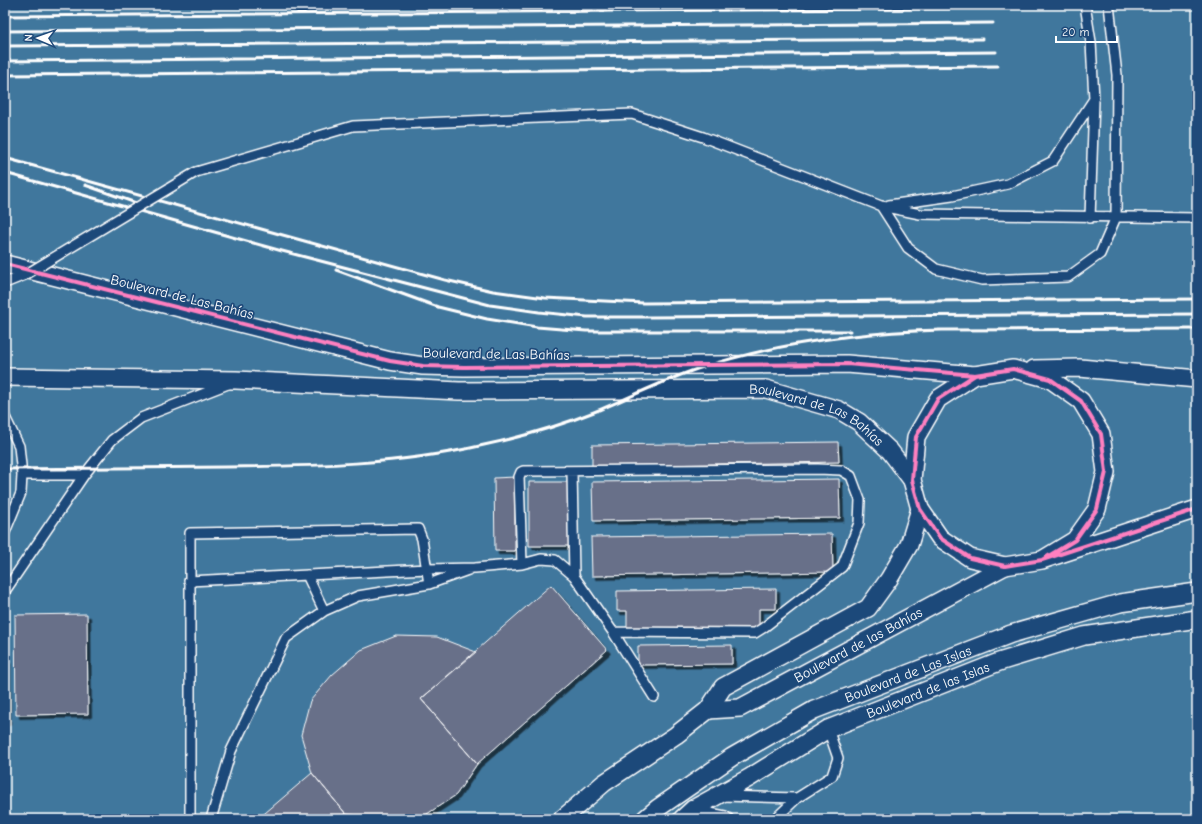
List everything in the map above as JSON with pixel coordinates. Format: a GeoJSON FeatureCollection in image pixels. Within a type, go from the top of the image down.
{"type":"FeatureCollection","features":[{"type":"Feature","properties":{"kind":"street","name":"Boulevard de Las Bahías"},"geometry":{"type":"LineString","coordinates":[[5,264],[390,361],[423,366],[848,364],[975,375]]}},
{"type":"Feature","properties":{"kind":"street"},"geometry":{"type":"LineString","coordinates":[[1197,379],[1080,368],[1013,369],[975,375],[938,399],[916,437],[912,480],[920,509],[940,538],[970,558],[1004,566],[1042,560],[1197,509]]}},
{"type":"Feature","properties":{"kind":"street"},"geometry":{"type":"LineString","coordinates":[[1013,369],[1050,378],[1081,401],[1101,434],[1106,472],[1097,509],[1075,540],[1042,560]]}},
{"type":"Feature","properties":{"kind":"street","name":"Boulevard de Las Bahías"},"geometry":{"type":"LineString","coordinates":[[5,377],[236,380],[459,391],[766,389],[839,410],[859,422],[890,451],[912,480]]}},
{"type":"Feature","properties":{"kind":"street","name":"Boulevard de las Bahías"},"geometry":{"type":"LineString","coordinates":[[562,819],[604,783],[676,735],[708,710],[722,687],[868,608],[889,579],[909,545],[920,509]]}},
{"type":"Feature","properties":{"kind":"street","name":"Boulevard de las Bahías"},"geometry":{"type":"LineString","coordinates":[[708,710],[740,708],[1004,566]]}},
{"type":"Feature","properties":{"kind":"street","name":"Boulevard de Las Islas"},"geometry":{"type":"LineString","coordinates":[[645,819],[658,808],[732,757],[814,710],[1011,634],[1120,603],[1197,592]]}},
{"type":"Feature","properties":{"kind":"street","name":"Boulevard de las Islas"},"geometry":{"type":"LineString","coordinates":[[688,814],[828,729],[999,662],[1084,636],[1197,619]]}},
{"type":"Feature","properties":{"kind":"lane"},"geometry":{"type":"LineString","coordinates":[[1085,5],[1092,42],[1094,99],[1090,218]]}},
{"type":"Feature","properties":{"kind":"lane"},"geometry":{"type":"LineString","coordinates":[[881,206],[908,248],[936,269],[982,280],[1068,277],[1100,254],[1116,217],[1116,75],[1109,5]]}},
{"type":"Feature","properties":{"kind":"lane"},"geometry":{"type":"LineString","coordinates":[[881,206],[952,196],[1008,184],[1053,161],[1094,99]]}},
{"type":"Feature","properties":{"kind":"lane"},"geometry":{"type":"LineString","coordinates":[[5,283],[25,275],[196,172],[353,126],[632,114],[703,137],[881,206],[920,214],[1090,218],[1197,218]]}},
{"type":"Feature","properties":{"kind":"lane"},"geometry":{"type":"LineString","coordinates":[[5,591],[84,474],[112,440],[141,418],[236,380]]}},
{"type":"Feature","properties":{"kind":"lane"},"geometry":{"type":"LineString","coordinates":[[5,417],[19,446],[22,475],[21,493],[5,532]]}},
{"type":"Feature","properties":{"kind":"lane"},"geometry":{"type":"LineString","coordinates":[[522,564],[520,472],[523,470],[841,470],[851,476],[860,500],[859,523],[842,567],[755,633],[613,632]]}},
{"type":"Feature","properties":{"kind":"lane"},"geometry":{"type":"LineString","coordinates":[[572,471],[574,576]]}},
{"type":"Feature","properties":{"kind":"lane"},"geometry":{"type":"LineString","coordinates":[[22,475],[84,474]]}},
{"type":"Feature","properties":{"kind":"lane"},"geometry":{"type":"LineString","coordinates":[[190,819],[190,533],[418,529],[422,539],[429,584]]}},
{"type":"Feature","properties":{"kind":"lane"},"geometry":{"type":"LineString","coordinates":[[190,581],[475,568],[522,564],[541,559],[555,560],[574,576],[613,632],[654,697]]}},
{"type":"Feature","properties":{"kind":"lane"},"geometry":{"type":"LineString","coordinates":[[212,819],[231,751],[286,638],[324,611],[358,596],[429,584],[475,568]]}},
{"type":"Feature","properties":{"kind":"lane"},"geometry":{"type":"LineString","coordinates":[[307,575],[324,611]]}},
{"type":"Feature","properties":{"kind":"lane"},"geometry":{"type":"LineString","coordinates":[[775,819],[797,798],[832,776],[838,758],[828,729]]}},
{"type":"Feature","properties":{"kind":"lane"},"geometry":{"type":"LineString","coordinates":[[717,796],[797,798]]}},
{"type":"Feature","properties":{"kind":"lane"},"geometry":{"type":"LineString","coordinates":[[688,814],[725,816],[729,819]]}},
{"type":"Feature","properties":{"kind":"water"},"geometry":{"type":"Polygon","coordinates":[[[5,5],[1197,5],[1197,819],[5,819],[5,5]]]}},
{"type":"Feature","properties":{"kind":"building"},"geometry":{"type":"Polygon","coordinates":[[[838,442],[839,462],[592,466],[592,445],[838,442]]]}},
{"type":"Feature","properties":{"kind":"building"},"geometry":{"type":"Polygon","coordinates":[[[515,477],[515,551],[495,551],[494,478],[515,477]]]}},
{"type":"Feature","properties":{"kind":"building"},"geometry":{"type":"Polygon","coordinates":[[[839,479],[840,518],[593,521],[592,482],[839,479]]]}},
{"type":"Feature","properties":{"kind":"building"},"geometry":{"type":"Polygon","coordinates":[[[529,482],[570,482],[571,546],[529,546],[529,482]]]}},
{"type":"Feature","properties":{"kind":"building"},"geometry":{"type":"Polygon","coordinates":[[[832,534],[833,572],[592,576],[591,537],[832,534]]]}},
{"type":"Feature","properties":{"kind":"building"},"geometry":{"type":"Polygon","coordinates":[[[551,585],[607,650],[477,764],[421,699],[551,585]]]}},
{"type":"Feature","properties":{"kind":"building"},"geometry":{"type":"Polygon","coordinates":[[[776,589],[776,609],[759,609],[759,628],[627,629],[627,611],[617,611],[617,591],[776,589]]]}},
{"type":"Feature","properties":{"kind":"building"},"geometry":{"type":"Polygon","coordinates":[[[87,614],[88,714],[16,715],[15,615],[87,614]]]}},
{"type":"Feature","properties":{"kind":"building"},"geometry":{"type":"Polygon","coordinates":[[[396,636],[437,637],[476,652],[421,699],[477,764],[456,795],[424,816],[401,819],[377,819],[346,814],[312,773],[301,735],[310,701],[332,675],[361,650],[396,636]]]}},
{"type":"Feature","properties":{"kind":"building"},"geometry":{"type":"Polygon","coordinates":[[[732,645],[732,664],[638,665],[638,646],[732,645]]]}},
{"type":"Feature","properties":{"kind":"building"},"geometry":{"type":"Polygon","coordinates":[[[5,660],[7,660],[7,722],[5,722],[5,660]]]}},
{"type":"Feature","properties":{"kind":"building"},"geometry":{"type":"Polygon","coordinates":[[[312,773],[346,814],[340,819],[258,819],[312,773]]]}},
{"type":"Feature","properties":{"kind":"railway"},"geometry":{"type":"LineString","coordinates":[[5,16],[1001,8]]}},
{"type":"Feature","properties":{"kind":"railway"},"geometry":{"type":"LineString","coordinates":[[5,31],[993,23]]}},
{"type":"Feature","properties":{"kind":"railway"},"geometry":{"type":"LineString","coordinates":[[5,46],[982,39]]}},
{"type":"Feature","properties":{"kind":"railway"},"geometry":{"type":"LineString","coordinates":[[5,61],[996,52]]}},
{"type":"Feature","properties":{"kind":"railway"},"geometry":{"type":"LineString","coordinates":[[5,75],[998,66]]}},
{"type":"Feature","properties":{"kind":"railway"},"geometry":{"type":"LineString","coordinates":[[5,158],[445,280],[493,291],[545,298],[644,303],[1197,299]]}},
{"type":"Feature","properties":{"kind":"railway"},"geometry":{"type":"LineString","coordinates":[[5,173],[282,251],[490,305],[539,312],[587,317],[1197,314]]}},
{"type":"Feature","properties":{"kind":"railway"},"geometry":{"type":"LineString","coordinates":[[85,185],[136,203]]}},
{"type":"Feature","properties":{"kind":"railway"},"geometry":{"type":"LineString","coordinates":[[336,270],[438,307],[487,319],[537,327],[586,331],[850,331]]}},
{"type":"Feature","properties":{"kind":"railway"},"geometry":{"type":"LineString","coordinates":[[938,330],[1197,329]]}},
{"type":"Feature","properties":{"kind":"railway"},"geometry":{"type":"LineString","coordinates":[[5,469],[291,466],[356,463],[420,457],[452,452],[540,431],[594,412],[697,369],[757,352],[818,340],[849,336],[942,330]]}},
{"type":"Feature","properties":{"kind":"cycle path"},"geometry":{"type":"LineString","coordinates":[[5,264],[390,361],[423,366],[847,364],[975,375]]}},
{"type":"Feature","properties":{"kind":"cycle path"},"geometry":{"type":"LineString","coordinates":[[1042,560],[1075,540],[1097,509],[1106,472],[1101,434],[1081,401],[1050,379],[1013,369],[975,375],[938,399],[916,437],[912,480],[920,509],[940,538],[970,558],[1005,566],[1042,560],[1197,509]]}}]}
